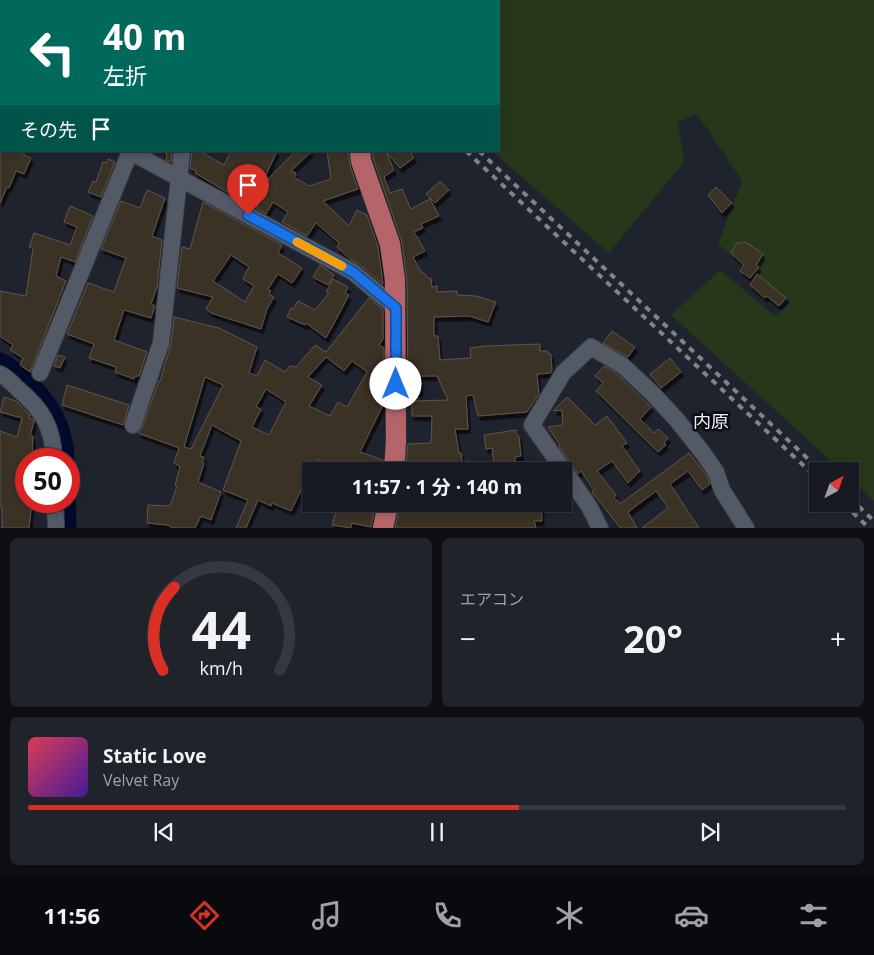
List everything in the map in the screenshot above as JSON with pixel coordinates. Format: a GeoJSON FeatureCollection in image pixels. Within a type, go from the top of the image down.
{"type":"FeatureCollection","features":[{"type":"Feature","properties":{"kind":"main road"},"geometry":{"type":"LineString","coordinates":[[360,152],[361,160],[390,244],[395,280],[395,462]]}},
{"type":"Feature","properties":{"kind":"main road"},"geometry":{"type":"LineString","coordinates":[[383,528],[386,512]]}},
{"type":"Feature","properties":{"kind":"street"},"geometry":{"type":"LineString","coordinates":[[40,373],[130,152],[353,272],[396,308]]}},
{"type":"Feature","properties":{"kind":"street"},"geometry":{"type":"LineString","coordinates":[[133,425],[160,343],[182,152]]}},
{"type":"Feature","properties":{"kind":"street"},"geometry":{"type":"LineString","coordinates":[[600,528],[589,506],[532,425],[563,374],[591,347],[622,365],[677,420],[716,472],[722,490],[746,528]]}},
{"type":"Feature","properties":{"kind":"street"},"geometry":{"type":"LineString","coordinates":[[0,374],[32,400],[44,416],[54,442],[54,448]]}},
{"type":"Feature","properties":{"kind":"street"},"geometry":{"type":"LineString","coordinates":[[55,513],[56,528]]}},
{"type":"Feature","properties":{"kind":"green space"},"geometry":{"type":"Polygon","coordinates":[[[500,0],[874,0],[874,501],[859,487],[859,462],[832,462],[671,315],[720,270],[775,316],[791,302],[718,244],[742,181],[697,114],[678,122],[684,162],[609,253],[493,152],[500,152],[500,0]]]}},
{"type":"Feature","properties":{"kind":"building"},"geometry":{"type":"Polygon","coordinates":[[[0,152],[18,152],[31,158],[24,174],[16,171],[0,203],[0,152]]]}},
{"type":"Feature","properties":{"kind":"building"},"geometry":{"type":"Polygon","coordinates":[[[164,152],[172,152],[171,162],[166,160],[167,154],[164,152]]]}},
{"type":"Feature","properties":{"kind":"building"},"geometry":{"type":"Polygon","coordinates":[[[192,152],[201,152],[224,165],[230,152],[277,152],[261,186],[295,152],[311,152],[291,171],[296,173],[294,177],[309,186],[331,179],[327,152],[348,152],[350,165],[358,189],[323,201],[349,226],[357,210],[367,215],[378,247],[383,284],[350,259],[337,247],[339,243],[316,223],[307,236],[282,222],[288,212],[273,202],[266,214],[256,208],[264,193],[247,183],[239,199],[195,173],[196,171],[190,168],[192,152]]]}},
{"type":"Feature","properties":{"kind":"building"},"geometry":{"type":"Polygon","coordinates":[[[372,152],[386,152],[394,170],[384,177],[390,193],[402,189],[411,209],[430,199],[439,216],[421,224],[423,228],[414,232],[425,251],[413,257],[421,272],[429,279],[431,278],[432,287],[437,286],[437,292],[457,291],[457,295],[476,296],[496,302],[488,322],[469,316],[434,317],[434,336],[438,336],[440,360],[471,358],[470,348],[487,346],[540,344],[540,351],[548,351],[548,354],[551,354],[552,371],[551,373],[537,374],[539,394],[527,412],[478,416],[473,395],[466,396],[468,429],[455,429],[462,462],[406,462],[408,444],[431,443],[432,416],[412,416],[412,401],[448,400],[437,376],[420,376],[420,392],[408,392],[407,280],[402,242],[372,152]]]}},
{"type":"Feature","properties":{"kind":"building"},"geometry":{"type":"Polygon","coordinates":[[[386,152],[411,152],[414,158],[400,168],[386,152]]]}},
{"type":"Feature","properties":{"kind":"building"},"geometry":{"type":"Polygon","coordinates":[[[108,159],[115,162],[101,197],[88,192],[93,181],[96,182],[103,162],[107,163],[108,159]]]}},
{"type":"Feature","properties":{"kind":"building"},"geometry":{"type":"Polygon","coordinates":[[[440,181],[449,190],[435,203],[426,194],[440,181]]]}},
{"type":"Feature","properties":{"kind":"building"},"geometry":{"type":"Polygon","coordinates":[[[716,187],[732,203],[722,213],[708,195],[716,187]]]}},
{"type":"Feature","properties":{"kind":"building"},"geometry":{"type":"Polygon","coordinates":[[[147,190],[165,198],[152,236],[162,240],[157,287],[151,304],[155,306],[151,318],[124,310],[114,340],[147,352],[139,376],[135,376],[134,379],[115,372],[116,367],[89,358],[94,344],[67,334],[88,283],[114,292],[126,258],[101,249],[121,201],[140,208],[147,190]]]}},
{"type":"Feature","properties":{"kind":"building"},"geometry":{"type":"Polygon","coordinates":[[[203,202],[282,245],[278,253],[302,268],[292,283],[278,274],[268,289],[271,291],[269,294],[274,297],[267,309],[261,329],[211,313],[206,309],[213,297],[177,288],[182,247],[190,249],[203,202]],[[231,255],[213,281],[245,302],[254,286],[243,279],[249,267],[231,255]]]}},
{"type":"Feature","properties":{"kind":"building"},"geometry":{"type":"Polygon","coordinates":[[[70,206],[93,216],[75,262],[61,257],[56,276],[66,281],[30,372],[20,365],[23,358],[10,350],[13,345],[0,336],[0,291],[26,296],[33,248],[29,247],[34,233],[70,245],[77,227],[64,222],[70,206]]]}},
{"type":"Feature","properties":{"kind":"building"},"geometry":{"type":"Polygon","coordinates":[[[738,242],[741,244],[743,242],[747,243],[763,254],[756,265],[759,267],[750,278],[740,271],[744,265],[731,253],[738,242]]]}},
{"type":"Feature","properties":{"kind":"building"},"geometry":{"type":"Polygon","coordinates":[[[320,265],[334,275],[328,285],[313,277],[320,265]]]}},
{"type":"Feature","properties":{"kind":"building"},"geometry":{"type":"Polygon","coordinates":[[[757,274],[786,298],[779,306],[767,296],[765,298],[750,285],[757,274]]]}},
{"type":"Feature","properties":{"kind":"building"},"geometry":{"type":"Polygon","coordinates":[[[333,279],[348,287],[345,293],[349,295],[326,338],[306,323],[305,325],[287,317],[291,308],[293,309],[298,301],[315,310],[329,293],[326,292],[333,279]]]}},
{"type":"Feature","properties":{"kind":"building"},"geometry":{"type":"Polygon","coordinates":[[[369,298],[383,310],[383,339],[379,345],[384,348],[384,389],[376,398],[384,403],[360,452],[383,460],[383,462],[322,462],[316,459],[315,462],[302,462],[302,488],[291,511],[272,503],[271,506],[258,500],[246,528],[236,528],[248,500],[223,490],[241,441],[212,425],[200,456],[204,457],[202,462],[204,463],[198,482],[221,492],[211,520],[201,516],[195,528],[172,528],[168,525],[147,523],[148,505],[170,506],[177,486],[175,485],[180,467],[174,463],[179,448],[138,433],[142,428],[160,381],[171,344],[174,317],[219,328],[257,347],[249,373],[257,376],[265,360],[285,372],[290,366],[296,367],[315,345],[326,352],[369,298]],[[326,357],[308,377],[322,385],[309,406],[330,416],[338,402],[347,407],[367,372],[352,361],[344,371],[326,357]],[[205,377],[184,447],[191,449],[223,385],[205,377]],[[266,389],[256,407],[261,409],[252,427],[269,435],[286,402],[266,389]]]}},
{"type":"Feature","properties":{"kind":"building"},"geometry":{"type":"Polygon","coordinates":[[[612,331],[635,347],[628,357],[603,343],[612,331]]]}},
{"type":"Feature","properties":{"kind":"building"},"geometry":{"type":"Polygon","coordinates":[[[58,355],[65,357],[60,368],[54,366],[58,355]]]}},
{"type":"Feature","properties":{"kind":"building"},"geometry":{"type":"Polygon","coordinates":[[[670,358],[681,372],[661,388],[650,374],[670,358]]]}},
{"type":"Feature","properties":{"kind":"building"},"geometry":{"type":"Polygon","coordinates":[[[604,366],[616,373],[651,407],[640,419],[654,433],[658,429],[668,438],[664,443],[666,445],[658,452],[596,391],[603,383],[595,376],[604,366]]]}},
{"type":"Feature","properties":{"kind":"building"},"geometry":{"type":"Polygon","coordinates":[[[67,385],[129,405],[123,425],[62,405],[67,385]]]}},
{"type":"Feature","properties":{"kind":"building"},"geometry":{"type":"Polygon","coordinates":[[[4,397],[16,401],[30,415],[29,418],[33,419],[34,422],[30,436],[33,436],[32,448],[15,448],[15,513],[31,513],[29,528],[2,528],[2,507],[0,507],[0,431],[17,437],[22,418],[0,412],[4,397]]]}},
{"type":"Feature","properties":{"kind":"building"},"geometry":{"type":"Polygon","coordinates":[[[567,397],[595,425],[607,416],[627,443],[622,446],[640,471],[628,483],[612,461],[597,471],[616,495],[614,497],[620,504],[689,453],[707,476],[710,484],[702,490],[688,471],[670,484],[699,528],[642,528],[668,508],[656,491],[628,512],[637,528],[620,528],[592,492],[594,490],[581,471],[578,474],[548,427],[563,425],[562,410],[553,411],[567,397]]]}},
{"type":"Feature","properties":{"kind":"building"},"geometry":{"type":"Polygon","coordinates":[[[516,430],[517,436],[519,436],[521,456],[515,457],[515,462],[494,462],[492,448],[486,449],[484,435],[516,430]]]}},
{"type":"Feature","properties":{"kind":"building"},"geometry":{"type":"Polygon","coordinates":[[[336,512],[374,512],[371,527],[352,523],[351,528],[332,525],[336,512]]]}},
{"type":"Feature","properties":{"kind":"building"},"geometry":{"type":"Polygon","coordinates":[[[398,512],[541,512],[542,521],[534,521],[536,528],[395,528],[398,512]]]}},
{"type":"Feature","properties":{"kind":"waterway"},"geometry":{"type":"LineString","coordinates":[[0,363],[12,370],[31,387],[46,405],[57,424],[63,448]]}},
{"type":"Feature","properties":{"kind":"waterway"},"geometry":{"type":"LineString","coordinates":[[65,513],[66,528]]}},
{"type":"Feature","properties":{"kind":"railway"},"geometry":{"type":"LineString","coordinates":[[467,152],[809,471]]}},
{"type":"Feature","properties":{"kind":"railway"},"geometry":{"type":"LineString","coordinates":[[480,152],[811,462]]}},
{"type":"Feature","properties":{"kind":"railway"},"geometry":{"type":"LineString","coordinates":[[859,507],[874,521]]}},
{"type":"Feature","properties":{"kind":"railway"},"geometry":{"type":"LineString","coordinates":[[852,512],[869,528]]}},
{"type":"Feature","properties":{"kind":"slow traffic"},"geometry":{"type":"LineString","coordinates":[[297,242],[342,266]]}},
{"type":"Feature","properties":{"kind":"district","name":"内原"},"geometry":{"type":"Point","coordinates":[711,421]}},
{"type":"Feature","properties":{"kind":"route"},"geometry":{"type":"LineString","coordinates":[[248,215],[353,272],[396,308],[396,384]]}}]}
